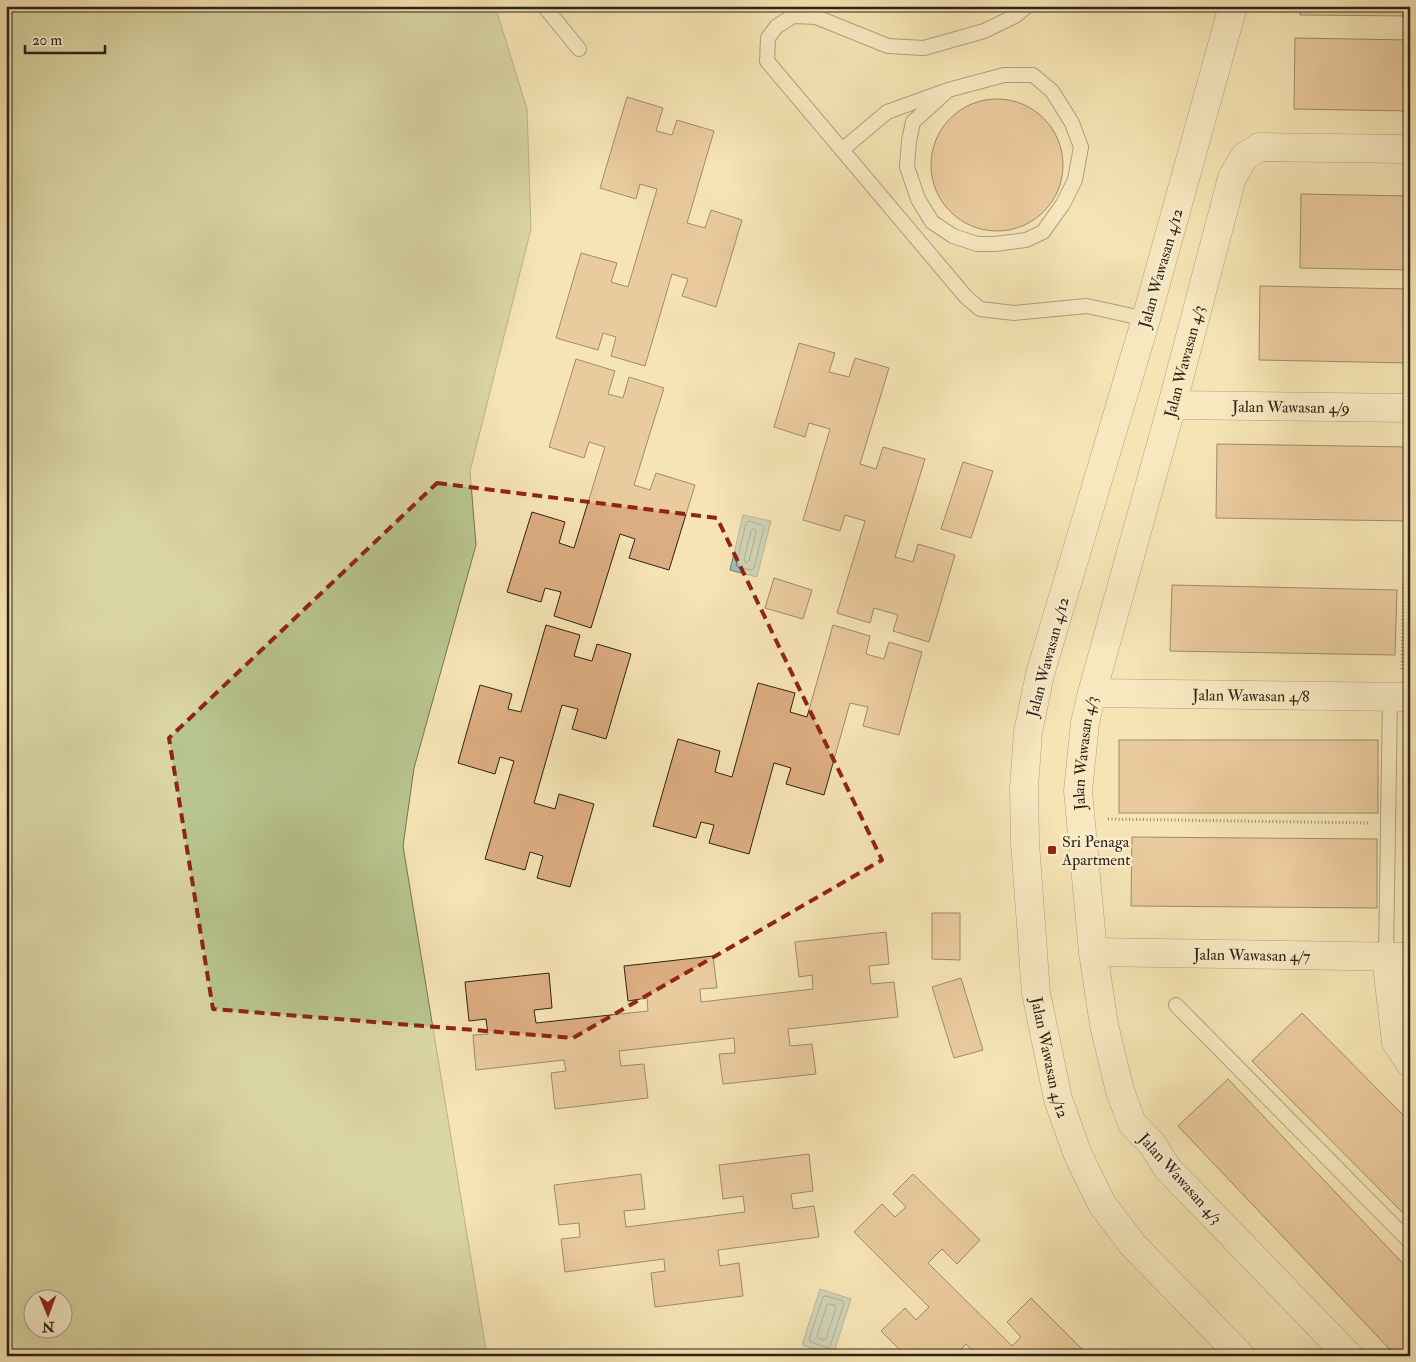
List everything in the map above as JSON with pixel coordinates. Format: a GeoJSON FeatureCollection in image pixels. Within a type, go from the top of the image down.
{"type":"FeatureCollection","features":[{"type":"Feature","properties":{"kind":"street","name":"Jalan Wawasan 4/12"},"geometry":{"type":"LineString","coordinates":[[1233,6],[1146,319],[1040,674],[1028,732],[1024,788],[1025,843],[1036,993],[1058,1099],[1078,1155],[1102,1204],[1132,1244],[1240,1356]]}},
{"type":"Feature","properties":{"kind":"street","name":"Jalan Wawasan 4/3"},"geometry":{"type":"LineString","coordinates":[[1349,1356],[1168,1169],[1152,1144],[1132,1123],[1120,1091],[1104,1025],[1093,952],[1078,791],[1080,756],[1092,693],[1172,405],[1232,178],[1244,157],[1259,147],[1410,149]]}},
{"type":"Feature","properties":{"kind":"street","name":"Jalan Wawasan 4/9"},"geometry":{"type":"LineString","coordinates":[[1172,405],[1410,408]]}},
{"type":"Feature","properties":{"kind":"street","name":"Jalan Wawasan 4/8"},"geometry":{"type":"LineString","coordinates":[[1092,693],[1401,697]]}},
{"type":"Feature","properties":{"kind":"street","name":"Jalan Wawasan 4/7"},"geometry":{"type":"LineString","coordinates":[[1093,952],[1398,957]]}},
{"type":"Feature","properties":{"kind":"street"},"geometry":{"type":"LineString","coordinates":[[1398,957],[1396,1042],[1410,1063]]}},
{"type":"Feature","properties":{"kind":"lane"},"geometry":{"type":"LineString","coordinates":[[544,6],[579,49]]}},
{"type":"Feature","properties":{"kind":"lane"},"geometry":{"type":"LineString","coordinates":[[1027,6],[1015,16],[984,31],[924,48],[888,46],[816,17],[793,16],[776,27],[768,38],[767,61],[966,297],[980,309],[1014,314],[1087,306],[1146,319]]}},
{"type":"Feature","properties":{"kind":"lane"},"geometry":{"type":"LineString","coordinates":[[842,150],[887,112],[948,90],[1004,75],[1033,75],[1052,91],[1072,123],[1081,147],[1075,180],[1063,204],[1044,232],[1026,240],[977,244],[953,236],[932,222],[918,199],[908,167],[909,141],[913,122],[948,90]]}},
{"type":"Feature","properties":{"kind":"lane"},"geometry":{"type":"LineString","coordinates":[[1398,957],[1389,823],[1401,697]]}},
{"type":"Feature","properties":{"kind":"lane"},"geometry":{"type":"LineString","coordinates":[[1176,1005],[1410,1242]]}},
{"type":"Feature","properties":{"kind":"path"},"geometry":{"type":"LineString","coordinates":[[1401,697],[1404,580]]}},
{"type":"Feature","properties":{"kind":"path"},"geometry":{"type":"LineString","coordinates":[[1081,819],[1389,823]]}},
{"type":"Feature","properties":{"kind":"highlighted area"},"geometry":{"type":"Polygon","coordinates":[[[437,483],[717,518],[882,860],[573,1038],[213,1009],[169,738],[437,483]]]}},
{"type":"Feature","properties":{"kind":"green space"},"geometry":{"type":"Polygon","coordinates":[[[6,6],[495,6],[527,109],[531,229],[470,471],[476,545],[414,768],[403,846],[487,1356],[6,1356],[6,6]]]}},
{"type":"Feature","properties":{"kind":"water"},"geometry":{"type":"Polygon","coordinates":[[[743,515],[771,521],[757,577],[730,570],[743,515]]]}},
{"type":"Feature","properties":{"kind":"water"},"geometry":{"type":"Polygon","coordinates":[[[820,1289],[851,1299],[833,1355],[802,1345],[820,1289]]]}},
{"type":"Feature","properties":{"kind":"building"},"geometry":{"type":"Polygon","coordinates":[[[1300,6],[1410,6],[1410,16],[1300,15],[1300,6]]]}},
{"type":"Feature","properties":{"kind":"building"},"geometry":{"type":"Polygon","coordinates":[[[1295,38],[1410,40],[1410,111],[1294,109],[1295,38]]]}},
{"type":"Feature","properties":{"kind":"building"},"geometry":{"type":"Polygon","coordinates":[[[627,97],[663,108],[656,131],[672,135],[677,120],[714,131],[687,223],[705,228],[711,210],[742,220],[716,307],[682,296],[688,279],[672,274],[645,366],[611,356],[616,337],[603,333],[598,350],[556,338],[581,253],[617,263],[611,282],[628,287],[657,189],[640,184],[636,199],[600,188],[627,97]]]}},
{"type":"Feature","properties":{"kind":"building"},"geometry":{"type":"Polygon","coordinates":[[[997,99],[1010,100],[1022,104],[1044,118],[1058,140],[1062,152],[1062,178],[1058,190],[1044,212],[1022,226],[1010,230],[997,231],[984,230],[972,226],[950,212],[936,190],[932,178],[931,165],[932,152],[936,140],[950,118],[972,104],[984,100],[997,99]]]}},
{"type":"Feature","properties":{"kind":"building"},"geometry":{"type":"Polygon","coordinates":[[[1301,194],[1410,196],[1410,270],[1300,268],[1301,194]]]}},
{"type":"Feature","properties":{"kind":"building"},"geometry":{"type":"Polygon","coordinates":[[[1260,286],[1410,289],[1410,363],[1259,360],[1260,286]]]}},
{"type":"Feature","properties":{"kind":"building"},"geometry":{"type":"Polygon","coordinates":[[[799,343],[835,353],[829,372],[849,377],[855,358],[889,368],[860,464],[876,469],[883,447],[925,459],[895,557],[913,562],[918,544],[955,555],[929,642],[893,631],[898,615],[874,608],[870,623],[837,613],[865,521],[845,515],[840,531],[803,520],[830,429],[809,423],[805,437],[774,427],[799,343]]]}},
{"type":"Feature","properties":{"kind":"building"},"geometry":{"type":"Polygon","coordinates":[[[576,359],[615,371],[608,394],[623,398],[629,377],[664,388],[634,485],[650,490],[656,473],[695,485],[669,570],[629,558],[635,539],[620,534],[591,628],[554,616],[561,592],[545,588],[541,602],[507,592],[532,512],[565,522],[559,543],[574,548],[605,447],[589,442],[584,458],[549,447],[576,359]]]}},
{"type":"Feature","properties":{"kind":"building"},"geometry":{"type":"Polygon","coordinates":[[[1217,444],[1410,447],[1410,521],[1216,518],[1217,444]]]}},
{"type":"Feature","properties":{"kind":"building"},"geometry":{"type":"Polygon","coordinates":[[[963,462],[993,471],[971,538],[941,529],[963,462]]]}},
{"type":"Feature","properties":{"kind":"building"},"geometry":{"type":"Polygon","coordinates":[[[774,578],[812,590],[803,619],[765,608],[774,578]]]}},
{"type":"Feature","properties":{"kind":"building"},"geometry":{"type":"Polygon","coordinates":[[[1172,585],[1397,590],[1395,655],[1170,651],[1172,585]]]}},
{"type":"Feature","properties":{"kind":"building"},"geometry":{"type":"Polygon","coordinates":[[[546,625],[580,635],[574,656],[592,661],[597,644],[631,654],[606,739],[572,729],[578,709],[562,705],[534,803],[555,809],[559,794],[594,804],[570,887],[537,878],[543,856],[530,852],[525,870],[485,859],[514,761],[500,757],[495,774],[458,763],[480,685],[512,694],[508,709],[521,712],[546,625]]]}},
{"type":"Feature","properties":{"kind":"building"},"geometry":{"type":"Polygon","coordinates":[[[833,625],[870,636],[866,654],[884,659],[889,642],[922,652],[899,735],[863,726],[868,707],[850,703],[824,795],[786,784],[791,768],[774,763],[749,854],[709,843],[714,825],[701,822],[696,838],[653,826],[678,739],[720,751],[715,772],[732,777],[758,683],[795,693],[790,712],[807,717],[833,625]]]}},
{"type":"Feature","properties":{"kind":"building"},"geometry":{"type":"Polygon","coordinates":[[[1119,740],[1378,740],[1378,813],[1119,813],[1119,740]]]}},
{"type":"Feature","properties":{"kind":"building"},"geometry":{"type":"Polygon","coordinates":[[[1132,837],[1377,839],[1377,908],[1131,906],[1132,837]]]}},
{"type":"Feature","properties":{"kind":"building"},"geometry":{"type":"Polygon","coordinates":[[[1408,841],[1410,841],[1410,911],[1408,911],[1408,841]]]}},
{"type":"Feature","properties":{"kind":"building"},"geometry":{"type":"Polygon","coordinates":[[[932,913],[960,913],[960,960],[932,959],[932,913]]]}},
{"type":"Feature","properties":{"kind":"building"},"geometry":{"type":"Polygon","coordinates":[[[886,932],[889,964],[869,966],[871,984],[894,982],[898,1017],[788,1029],[790,1046],[812,1044],[816,1074],[723,1084],[719,1054],[735,1053],[734,1038],[619,1051],[621,1066],[644,1064],[648,1098],[555,1109],[551,1073],[566,1071],[564,1060],[476,1070],[473,1035],[488,1034],[486,1019],[469,1021],[465,982],[549,973],[552,1008],[534,1010],[536,1023],[648,1011],[647,998],[628,1001],[624,966],[713,956],[717,988],[700,989],[701,1002],[813,989],[812,975],[799,977],[795,942],[886,932]]]}},
{"type":"Feature","properties":{"kind":"building"},"geometry":{"type":"Polygon","coordinates":[[[961,978],[983,1050],[954,1058],[932,987],[961,978]]]}},
{"type":"Feature","properties":{"kind":"building"},"geometry":{"type":"Polygon","coordinates":[[[1302,1013],[1410,1122],[1410,1220],[1252,1061],[1302,1013]]]}},
{"type":"Feature","properties":{"kind":"building"},"geometry":{"type":"Polygon","coordinates":[[[1228,1079],[1410,1271],[1410,1356],[1396,1356],[1178,1126],[1228,1079]]]}},
{"type":"Feature","properties":{"kind":"building"},"geometry":{"type":"Polygon","coordinates":[[[809,1154],[813,1191],[791,1194],[793,1209],[814,1206],[819,1237],[718,1250],[720,1266],[739,1263],[743,1296],[655,1307],[651,1273],[665,1271],[664,1259],[565,1272],[561,1239],[580,1237],[579,1223],[559,1225],[554,1185],[641,1174],[645,1209],[624,1211],[626,1227],[745,1212],[743,1196],[723,1199],[719,1165],[809,1154]]]}},
{"type":"Feature","properties":{"kind":"building"},"geometry":{"type":"Polygon","coordinates":[[[913,1174],[980,1240],[957,1264],[942,1249],[928,1263],[1012,1346],[1021,1337],[1007,1322],[1031,1298],[1089,1356],[978,1356],[966,1344],[955,1356],[906,1356],[881,1331],[905,1308],[916,1320],[929,1307],[854,1232],[882,1204],[895,1217],[906,1207],[893,1194],[913,1174]]]}},
{"type":"Feature","properties":{"kind":"place","name":"Sri Penaga Apartment"},"geometry":{"type":"Point","coordinates":[1052,850]}}]}
